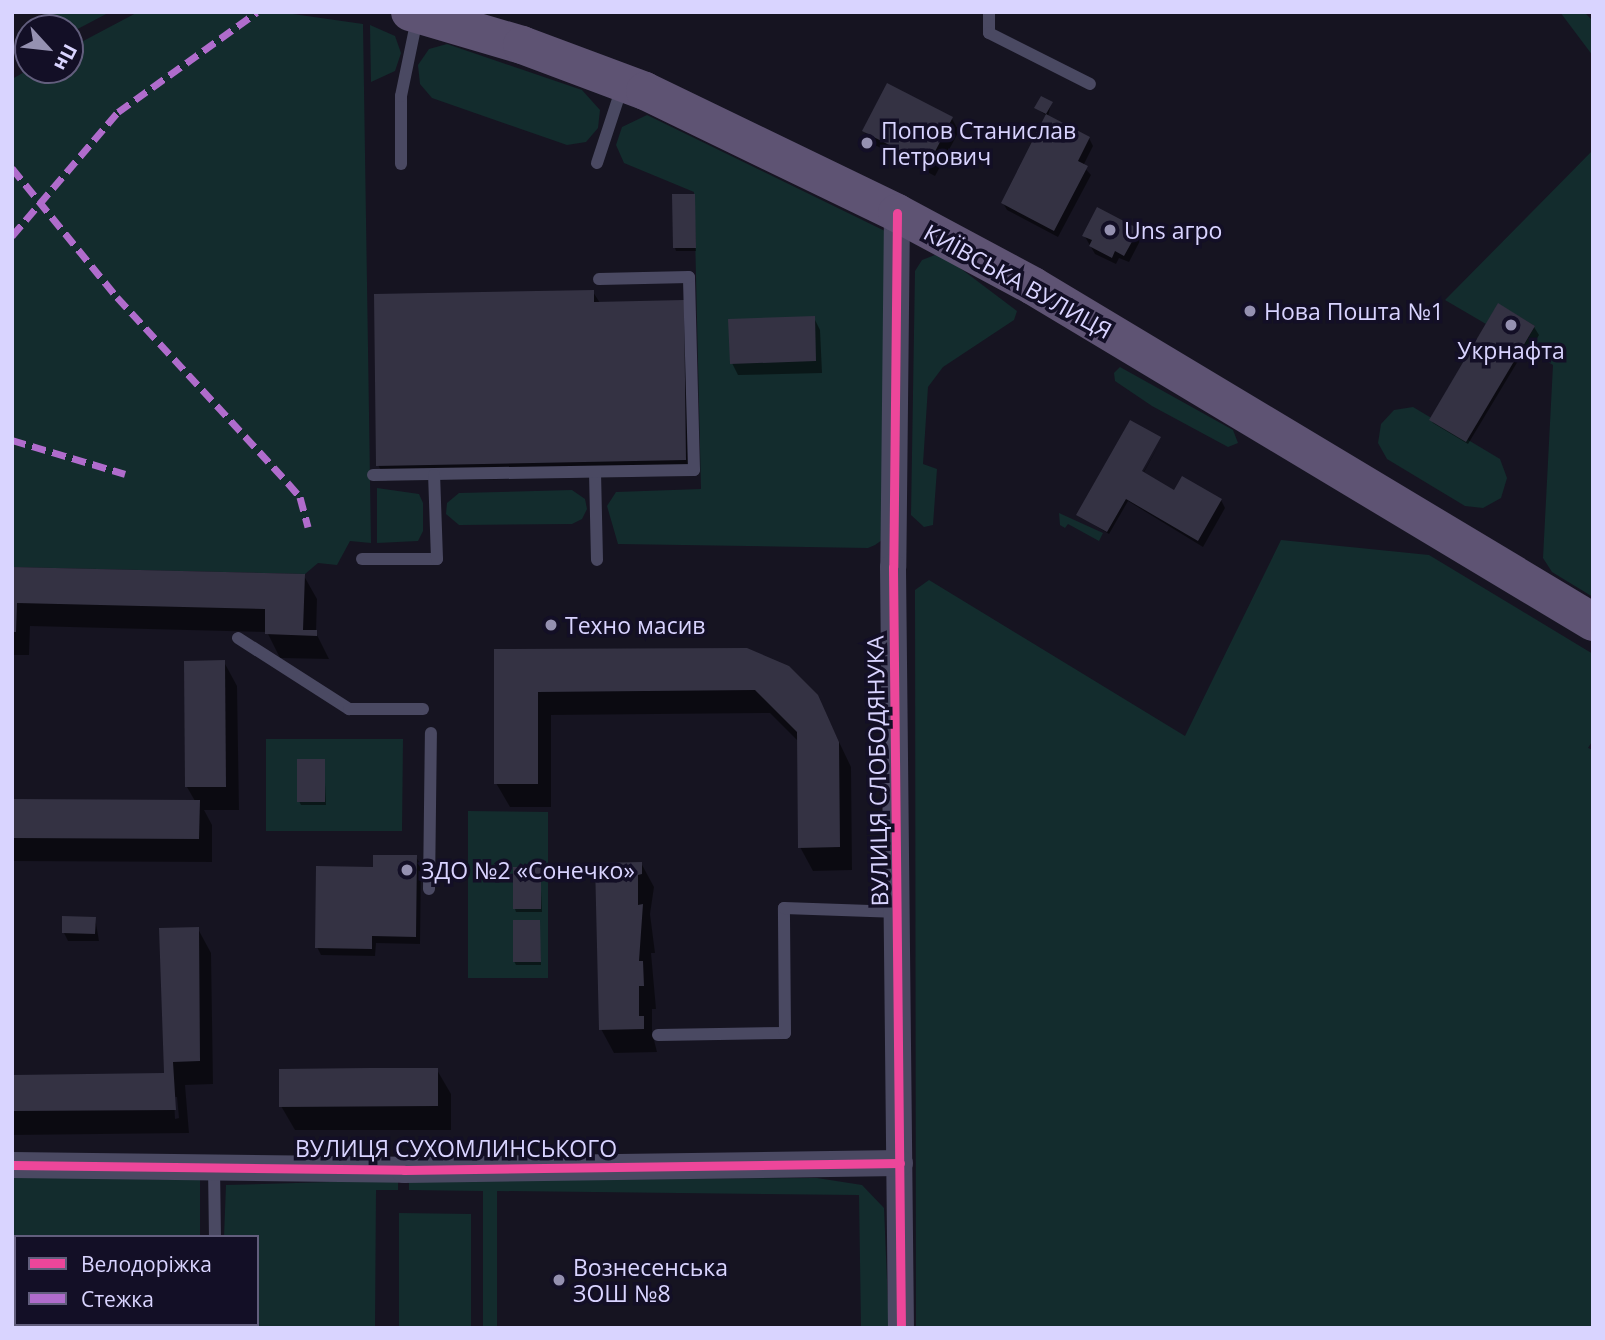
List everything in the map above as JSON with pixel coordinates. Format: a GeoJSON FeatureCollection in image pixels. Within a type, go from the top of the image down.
{"type":"FeatureCollection","features":[{"type":"Feature","properties":{"kind":"main road","name":"КИЇВСЬКА ВУЛИЦЯ"},"geometry":{"type":"LineString","coordinates":[[414,14],[522,45],[624,83],[897,213],[1033,286],[1593,622]]}},
{"type":"Feature","properties":{"kind":"street","name":"ВУЛИЦЯ СЛОБОДЯНУКА"},"geometry":{"type":"LineString","coordinates":[[897,213],[893,567],[899,912],[901,1328]]}},
{"type":"Feature","properties":{"kind":"street","name":"ВУЛИЦЯ СУХОМЛИНСЬКОГО"},"geometry":{"type":"LineString","coordinates":[[12,1165],[404,1170],[900,1163]]}},
{"type":"Feature","properties":{"kind":"lane"},"geometry":{"type":"LineString","coordinates":[[989,12],[989,33],[1090,84]]}},
{"type":"Feature","properties":{"kind":"lane"},"geometry":{"type":"LineString","coordinates":[[401,164],[401,96],[414,14]]}},
{"type":"Feature","properties":{"kind":"lane"},"geometry":{"type":"LineString","coordinates":[[597,163],[624,83]]}},
{"type":"Feature","properties":{"kind":"lane"},"geometry":{"type":"LineString","coordinates":[[373,475],[694,470],[688,278],[599,279]]}},
{"type":"Feature","properties":{"kind":"lane"},"geometry":{"type":"LineString","coordinates":[[595,472],[597,560]]}},
{"type":"Feature","properties":{"kind":"lane"},"geometry":{"type":"LineString","coordinates":[[362,559],[437,559],[434,475]]}},
{"type":"Feature","properties":{"kind":"lane"},"geometry":{"type":"LineString","coordinates":[[238,638],[349,709],[423,709]]}},
{"type":"Feature","properties":{"kind":"lane"},"geometry":{"type":"LineString","coordinates":[[429,889],[431,733]]}},
{"type":"Feature","properties":{"kind":"lane"},"geometry":{"type":"LineString","coordinates":[[658,1035],[785,1033],[784,908],[899,912]]}},
{"type":"Feature","properties":{"kind":"lane"},"geometry":{"type":"LineString","coordinates":[[214,1166],[215,1235]]}},
{"type":"Feature","properties":{"kind":"green space"},"geometry":{"type":"Polygon","coordinates":[[[110,12],[84,26],[84,14],[45,14],[110,12]]]}},
{"type":"Feature","properties":{"kind":"green space"},"geometry":{"type":"Polygon","coordinates":[[[138,12],[279,12],[363,24],[371,543],[350,541],[337,565],[318,563],[305,574],[12,567],[12,79],[14,78],[14,84],[84,84],[84,41],[138,12]]]}},
{"type":"Feature","properties":{"kind":"green space"},"geometry":{"type":"Polygon","coordinates":[[[1560,12],[1584,12],[1593,21],[1593,56],[1560,12]]]}},
{"type":"Feature","properties":{"kind":"green space"},"geometry":{"type":"Polygon","coordinates":[[[370,25],[395,36],[401,53],[395,71],[371,82],[370,25]]]}},
{"type":"Feature","properties":{"kind":"green space"},"geometry":{"type":"Polygon","coordinates":[[[447,44],[582,90],[600,110],[598,128],[586,142],[567,145],[432,98],[420,84],[418,65],[429,49],[447,44]]]}},
{"type":"Feature","properties":{"kind":"green space"},"geometry":{"type":"Polygon","coordinates":[[[647,115],[887,232],[882,540],[875,545],[868,548],[618,544],[607,506],[616,492],[701,489],[694,192],[624,163],[616,145],[622,127],[647,115]]]}},
{"type":"Feature","properties":{"kind":"green space"},"geometry":{"type":"Polygon","coordinates":[[[1593,150],[1593,597],[1552,572],[1543,558],[1553,365],[1523,347],[1535,326],[1498,304],[1486,324],[1445,300],[1593,150]]]}},
{"type":"Feature","properties":{"kind":"green space"},"geometry":{"type":"Polygon","coordinates":[[[935,255],[948,259],[1017,311],[1014,320],[943,367],[928,387],[923,464],[937,469],[933,525],[924,527],[911,515],[915,271],[922,260],[935,255]]]}},
{"type":"Feature","properties":{"kind":"green space"},"geometry":{"type":"Polygon","coordinates":[[[1120,367],[1233,430],[1238,443],[1228,447],[1152,406],[1115,381],[1114,373],[1120,367]]]}},
{"type":"Feature","properties":{"kind":"green space"},"geometry":{"type":"Polygon","coordinates":[[[1413,407],[1500,459],[1507,478],[1501,498],[1483,508],[1465,506],[1387,459],[1378,443],[1381,424],[1394,410],[1413,407]]]}},
{"type":"Feature","properties":{"kind":"green space"},"geometry":{"type":"Polygon","coordinates":[[[377,488],[419,494],[423,503],[423,531],[418,541],[377,543],[377,488]]]}},
{"type":"Feature","properties":{"kind":"green space"},"geometry":{"type":"Polygon","coordinates":[[[572,490],[585,499],[587,509],[582,519],[572,524],[459,525],[446,514],[447,503],[459,493],[572,490]]]}},
{"type":"Feature","properties":{"kind":"green space"},"geometry":{"type":"Polygon","coordinates":[[[1059,513],[1103,533],[1099,541],[1068,524],[1065,528],[1060,525],[1059,513]]]}},
{"type":"Feature","properties":{"kind":"green space"},"geometry":{"type":"Polygon","coordinates":[[[1281,540],[1429,555],[1593,654],[1593,740],[1588,748],[1593,750],[1593,1328],[916,1328],[915,590],[929,580],[1185,736],[1281,540]]]}},
{"type":"Feature","properties":{"kind":"green space"},"geometry":{"type":"Polygon","coordinates":[[[266,739],[403,739],[402,831],[266,831],[266,739]]]}},
{"type":"Feature","properties":{"kind":"green space"},"geometry":{"type":"Polygon","coordinates":[[[468,811],[548,812],[548,978],[468,978],[468,811]]]}},
{"type":"Feature","properties":{"kind":"green space"},"geometry":{"type":"Polygon","coordinates":[[[12,1177],[200,1180],[200,1235],[14,1235],[14,1326],[199,1328],[12,1328],[12,1177]]]}},
{"type":"Feature","properties":{"kind":"green space"},"geometry":{"type":"Polygon","coordinates":[[[817,1178],[862,1185],[884,1208],[889,1328],[861,1328],[859,1195],[497,1191],[497,1328],[483,1328],[483,1191],[409,1190],[409,1180],[817,1178]]]}},
{"type":"Feature","properties":{"kind":"green space"},"geometry":{"type":"Polygon","coordinates":[[[398,1180],[398,1190],[376,1190],[375,1328],[224,1328],[259,1326],[259,1235],[224,1235],[226,1185],[398,1180]]]}},
{"type":"Feature","properties":{"kind":"green space"},"geometry":{"type":"Polygon","coordinates":[[[399,1213],[471,1214],[471,1328],[399,1328],[399,1213]]]}},
{"type":"Feature","properties":{"kind":"building"},"geometry":{"type":"Polygon","coordinates":[[[887,83],[953,117],[928,165],[862,131],[887,83]]]}},
{"type":"Feature","properties":{"kind":"building"},"geometry":{"type":"Polygon","coordinates":[[[1041,96],[1053,102],[1046,114],[1034,108],[1041,96]]]}},
{"type":"Feature","properties":{"kind":"building"},"geometry":{"type":"Polygon","coordinates":[[[1046,114],[1090,137],[1078,161],[1088,166],[1054,231],[1001,203],[1046,114]]]}},
{"type":"Feature","properties":{"kind":"building"},"geometry":{"type":"Polygon","coordinates":[[[672,194],[695,194],[696,248],[673,248],[672,194]]]}},
{"type":"Feature","properties":{"kind":"building"},"geometry":{"type":"Polygon","coordinates":[[[1097,207],[1139,229],[1124,256],[1115,251],[1112,258],[1089,246],[1092,240],[1082,236],[1097,207]]]}},
{"type":"Feature","properties":{"kind":"building"},"geometry":{"type":"Polygon","coordinates":[[[594,290],[594,302],[684,300],[686,460],[376,466],[374,294],[594,290]]]}},
{"type":"Feature","properties":{"kind":"building"},"geometry":{"type":"Polygon","coordinates":[[[1498,303],[1535,326],[1466,442],[1429,420],[1498,303]]]}},
{"type":"Feature","properties":{"kind":"building"},"geometry":{"type":"Polygon","coordinates":[[[815,316],[816,361],[730,364],[728,319],[815,316]]]}},
{"type":"Feature","properties":{"kind":"building"},"geometry":{"type":"Polygon","coordinates":[[[1130,420],[1161,437],[1142,471],[1174,490],[1182,476],[1222,499],[1198,541],[1126,499],[1107,532],[1076,515],[1130,420]]]}},
{"type":"Feature","properties":{"kind":"building"},"geometry":{"type":"Polygon","coordinates":[[[12,567],[305,574],[303,630],[317,630],[317,636],[265,634],[265,609],[17,603],[16,632],[12,632],[12,567]]]}},
{"type":"Feature","properties":{"kind":"building"},"geometry":{"type":"Polygon","coordinates":[[[747,648],[789,666],[818,695],[839,742],[840,847],[798,848],[797,732],[755,690],[538,692],[538,784],[494,784],[494,649],[747,648]]]}},
{"type":"Feature","properties":{"kind":"building"},"geometry":{"type":"Polygon","coordinates":[[[225,660],[226,787],[185,787],[184,661],[225,660]]]}},
{"type":"Feature","properties":{"kind":"building"},"geometry":{"type":"Polygon","coordinates":[[[297,759],[325,759],[325,802],[297,802],[297,759]]]}},
{"type":"Feature","properties":{"kind":"building"},"geometry":{"type":"Polygon","coordinates":[[[12,799],[200,800],[199,839],[12,838],[12,799]]]}},
{"type":"Feature","properties":{"kind":"building","name":"ЗДО №2 «Сонечко»"},"geometry":{"type":"Polygon","coordinates":[[[373,855],[417,855],[416,937],[372,936],[372,949],[315,948],[316,866],[373,867],[373,855]]]}},
{"type":"Feature","properties":{"kind":"building"},"geometry":{"type":"Polygon","coordinates":[[[642,862],[642,874],[638,875],[638,905],[643,904],[639,961],[643,961],[644,986],[639,986],[639,1016],[644,1016],[644,1029],[599,1030],[595,863],[642,862]]]}},
{"type":"Feature","properties":{"kind":"building"},"geometry":{"type":"Polygon","coordinates":[[[513,867],[541,867],[541,909],[513,909],[513,867]]]}},
{"type":"Feature","properties":{"kind":"building"},"geometry":{"type":"Polygon","coordinates":[[[62,916],[96,917],[95,934],[62,933],[62,916]]]}},
{"type":"Feature","properties":{"kind":"building"},"geometry":{"type":"Polygon","coordinates":[[[513,920],[540,920],[541,962],[513,962],[513,920]]]}},
{"type":"Feature","properties":{"kind":"building"},"geometry":{"type":"Polygon","coordinates":[[[199,927],[200,1061],[173,1062],[176,1110],[12,1111],[12,1075],[164,1073],[159,928],[199,927]]]}},
{"type":"Feature","properties":{"kind":"building"},"geometry":{"type":"Polygon","coordinates":[[[438,1068],[438,1106],[279,1107],[279,1069],[438,1068]]]}},
{"type":"Feature","properties":{"kind":"marked path"},"geometry":{"type":"LineString","coordinates":[[12,236],[118,112],[257,12]]}},
{"type":"Feature","properties":{"kind":"marked path"},"geometry":{"type":"LineString","coordinates":[[12,168],[117,297],[300,497],[308,527]]}},
{"type":"Feature","properties":{"kind":"marked path"},"geometry":{"type":"LineString","coordinates":[[12,440],[125,474]]}},
{"type":"Feature","properties":{"kind":"cycle path"},"geometry":{"type":"LineString","coordinates":[[897,213],[893,567],[901,1328]]}},
{"type":"Feature","properties":{"kind":"cycle path"},"geometry":{"type":"LineString","coordinates":[[12,1165],[404,1170],[900,1163]]}},
{"type":"Feature","properties":{"kind":"place","name":"Попов Станислав Петрович"},"geometry":{"type":"Point","coordinates":[867,143]}},
{"type":"Feature","properties":{"kind":"place","name":"Uns агро"},"geometry":{"type":"Point","coordinates":[1110,230]}},
{"type":"Feature","properties":{"kind":"place","name":"Нова Пошта №1"},"geometry":{"type":"Point","coordinates":[1250,311]}},
{"type":"Feature","properties":{"kind":"place","name":"Укрнафта"},"geometry":{"type":"Point","coordinates":[1511,325]}},
{"type":"Feature","properties":{"kind":"place","name":"Техно масив"},"geometry":{"type":"Point","coordinates":[551,625]}},
{"type":"Feature","properties":{"kind":"place","name":"ЗДО №2 «Сонечко»"},"geometry":{"type":"Point","coordinates":[407,870]}},
{"type":"Feature","properties":{"kind":"place","name":"Вознесенська ЗОШ №8"},"geometry":{"type":"Point","coordinates":[559,1280]}}]}
